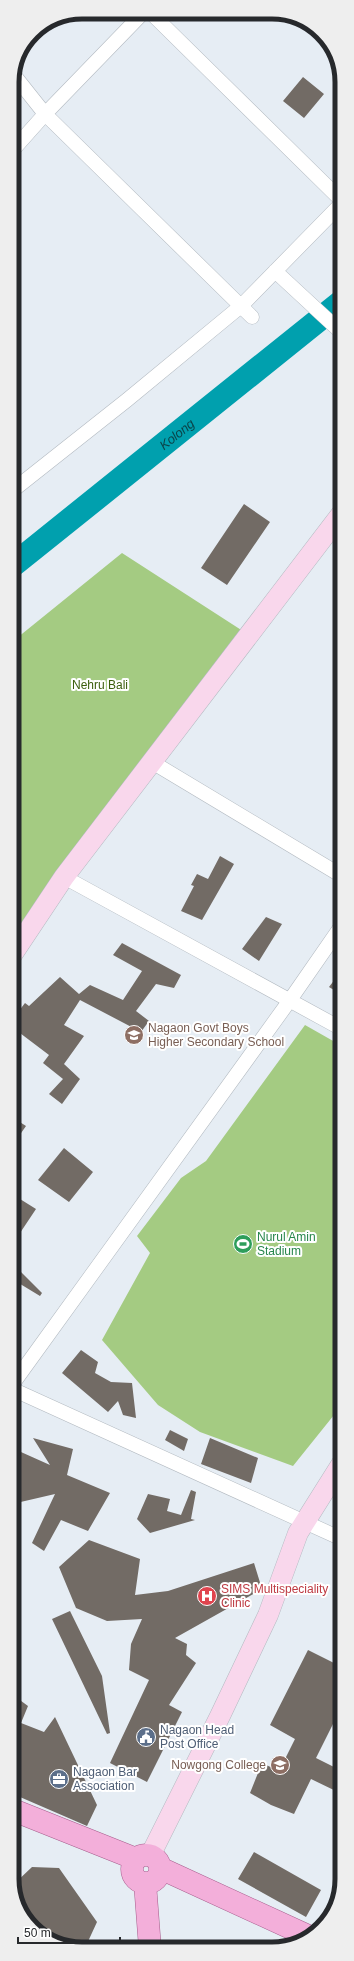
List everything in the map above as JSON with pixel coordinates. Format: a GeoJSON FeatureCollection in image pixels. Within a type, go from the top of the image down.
{"type":"FeatureCollection","features":[{"type":"Feature","properties":{"kind":"main road"},"geometry":{"type":"LineString","coordinates":[[19,1812],[149,1861],[303,1933]]}},
{"type":"Feature","properties":{"kind":"main road"},"geometry":{"type":"LineString","coordinates":[[149,1861],[132,1865],[132,1871],[134,1877],[139,1882],[145,1883],[150,1942]]}},
{"type":"Feature","properties":{"kind":"street"},"geometry":{"type":"LineString","coordinates":[[19,143],[45,114],[137,19]]}},
{"type":"Feature","properties":{"kind":"street"},"geometry":{"type":"LineString","coordinates":[[157,19],[335,193]]}},
{"type":"Feature","properties":{"kind":"street"},"geometry":{"type":"LineString","coordinates":[[19,81],[45,114],[252,317]]}},
{"type":"Feature","properties":{"kind":"street"},"geometry":{"type":"LineString","coordinates":[[19,485],[127,400],[240,306],[335,211]]}},
{"type":"Feature","properties":{"kind":"street"},"geometry":{"type":"LineString","coordinates":[[275,271],[335,326]]}},
{"type":"Feature","properties":{"kind":"street"},"geometry":{"type":"LineString","coordinates":[[19,944],[64,877],[335,522]]}},
{"type":"Feature","properties":{"kind":"street"},"geometry":{"type":"LineString","coordinates":[[152,762],[335,872]]}},
{"type":"Feature","properties":{"kind":"street"},"geometry":{"type":"LineString","coordinates":[[64,877],[335,1025]]}},
{"type":"Feature","properties":{"kind":"street"},"geometry":{"type":"LineString","coordinates":[[19,1375],[290,1000],[335,935]]}},
{"type":"Feature","properties":{"kind":"street"},"geometry":{"type":"LineString","coordinates":[[19,1392],[335,1536]]}},
{"type":"Feature","properties":{"kind":"street"},"geometry":{"type":"LineString","coordinates":[[149,1861],[268,1615],[298,1533],[335,1474]]}},
{"type":"Feature","properties":{"kind":"green space","name":"Nehru Bali"},"geometry":{"type":"Polygon","coordinates":[[[122,553],[249,635],[19,946],[19,636],[122,553]]]}},
{"type":"Feature","properties":{"kind":"green space","name":"Nurul Amin Stadium"},"geometry":{"type":"Polygon","coordinates":[[[305,1025],[335,1042],[335,1414],[293,1466],[200,1432],[158,1405],[102,1340],[150,1253],[137,1236],[181,1178],[206,1161],[305,1025]]]}},
{"type":"Feature","properties":{"kind":"building"},"geometry":{"type":"Polygon","coordinates":[[[303,77],[324,94],[304,118],[283,101],[303,77]]]}},
{"type":"Feature","properties":{"kind":"building"},"geometry":{"type":"Polygon","coordinates":[[[244,504],[270,522],[227,585],[201,568],[244,504]]]}},
{"type":"Feature","properties":{"kind":"building"},"geometry":{"type":"Polygon","coordinates":[[[220,856],[234,864],[202,920],[181,911],[194,886],[191,885],[197,874],[208,879],[220,856]]]}},
{"type":"Feature","properties":{"kind":"building"},"geometry":{"type":"Polygon","coordinates":[[[266,917],[282,924],[259,961],[242,949],[266,917]]]}},
{"type":"Feature","properties":{"kind":"building"},"geometry":{"type":"Polygon","coordinates":[[[122,943],[181,975],[174,988],[156,984],[136,1011],[149,1021],[141,1032],[80,1000],[64,1025],[84,1036],[64,1064],[80,1079],[62,1104],[49,1094],[63,1079],[43,1063],[49,1055],[19,1032],[19,1011],[25,1003],[29,1006],[60,977],[79,994],[90,985],[123,1000],[142,971],[113,955],[122,943]]]}},
{"type":"Feature","properties":{"kind":"building"},"geometry":{"type":"Polygon","coordinates":[[[335,979],[335,991],[329,987],[335,979]]]}},
{"type":"Feature","properties":{"kind":"building"},"geometry":{"type":"Polygon","coordinates":[[[19,1122],[26,1126],[19,1136],[19,1122]]]}},
{"type":"Feature","properties":{"kind":"building"},"geometry":{"type":"Polygon","coordinates":[[[64,1148],[93,1172],[69,1202],[38,1180],[64,1148]]]}},
{"type":"Feature","properties":{"kind":"building"},"geometry":{"type":"Polygon","coordinates":[[[20,1199],[36,1209],[19,1234],[20,1199]]]}},
{"type":"Feature","properties":{"kind":"building"},"geometry":{"type":"Polygon","coordinates":[[[19,1270],[42,1293],[40,1296],[19,1283],[19,1270]]]}},
{"type":"Feature","properties":{"kind":"building"},"geometry":{"type":"Polygon","coordinates":[[[81,1350],[98,1362],[95,1373],[111,1382],[132,1383],[136,1418],[123,1415],[118,1401],[108,1412],[62,1373],[81,1350]]]}},
{"type":"Feature","properties":{"kind":"building"},"geometry":{"type":"Polygon","coordinates":[[[170,1430],[188,1439],[184,1451],[165,1440],[170,1430]]]}},
{"type":"Feature","properties":{"kind":"building"},"geometry":{"type":"Polygon","coordinates":[[[33,1438],[73,1449],[67,1475],[110,1493],[88,1531],[61,1520],[44,1551],[32,1543],[55,1494],[19,1502],[19,1451],[50,1465],[33,1438]]]}},
{"type":"Feature","properties":{"kind":"building"},"geometry":{"type":"Polygon","coordinates":[[[210,1438],[258,1458],[251,1483],[201,1464],[210,1438]]]}},
{"type":"Feature","properties":{"kind":"building"},"geometry":{"type":"Polygon","coordinates":[[[191,1490],[196,1492],[191,1519],[195,1520],[150,1533],[137,1519],[148,1494],[170,1499],[167,1511],[181,1515],[191,1490]]]}},
{"type":"Feature","properties":{"kind":"building"},"geometry":{"type":"Polygon","coordinates":[[[89,1540],[140,1559],[135,1595],[168,1591],[254,1563],[262,1589],[175,1638],[187,1644],[186,1655],[196,1663],[169,1705],[182,1712],[147,1782],[110,1763],[149,1680],[129,1670],[131,1644],[142,1619],[107,1621],[76,1608],[59,1567],[89,1540]]]}},
{"type":"Feature","properties":{"kind":"building"},"geometry":{"type":"Polygon","coordinates":[[[70,1611],[102,1676],[110,1733],[107,1734],[52,1619],[70,1611]]]}},
{"type":"Feature","properties":{"kind":"building"},"geometry":{"type":"Polygon","coordinates":[[[308,1650],[335,1664],[335,1720],[316,1758],[335,1768],[335,1791],[311,1779],[294,1814],[271,1805],[250,1793],[262,1763],[279,1771],[295,1739],[270,1725],[308,1650]]]}},
{"type":"Feature","properties":{"kind":"building"},"geometry":{"type":"Polygon","coordinates":[[[19,1699],[28,1706],[21,1723],[44,1732],[55,1717],[97,1805],[87,1826],[19,1797],[19,1699]]]}},
{"type":"Feature","properties":{"kind":"building"},"geometry":{"type":"Polygon","coordinates":[[[254,1852],[321,1890],[306,1917],[238,1879],[254,1852]]]}},
{"type":"Feature","properties":{"kind":"building"},"geometry":{"type":"Polygon","coordinates":[[[32,1867],[59,1868],[97,1922],[88,1942],[70,1941],[58,1937],[51,1934],[41,1926],[30,1914],[24,1903],[21,1895],[19,1879],[32,1867]]]}},
{"type":"Feature","properties":{"kind":"waterway","name":"Kolong"},"geometry":{"type":"LineString","coordinates":[[19,560],[335,307]]}},
{"type":"Feature","properties":{"kind":"place","name":"Nagaon Govt Boys Higher Secondary School"},"geometry":{"type":"Point","coordinates":[134,1035]}},
{"type":"Feature","properties":{"kind":"place","name":"Nurul Amin Stadium"},"geometry":{"type":"Point","coordinates":[243,1244]}},
{"type":"Feature","properties":{"kind":"place","name":"SIMS Multispeciality Clinic"},"geometry":{"type":"Point","coordinates":[207,1596]}},
{"type":"Feature","properties":{"kind":"place","name":"Nagaon Head Post Office"},"geometry":{"type":"Point","coordinates":[146,1737]}},
{"type":"Feature","properties":{"kind":"place","name":"Nowgong College"},"geometry":{"type":"Point","coordinates":[280,1765]}},
{"type":"Feature","properties":{"kind":"place","name":"Nagaon Bar Association"},"geometry":{"type":"Point","coordinates":[59,1779]}}]}
